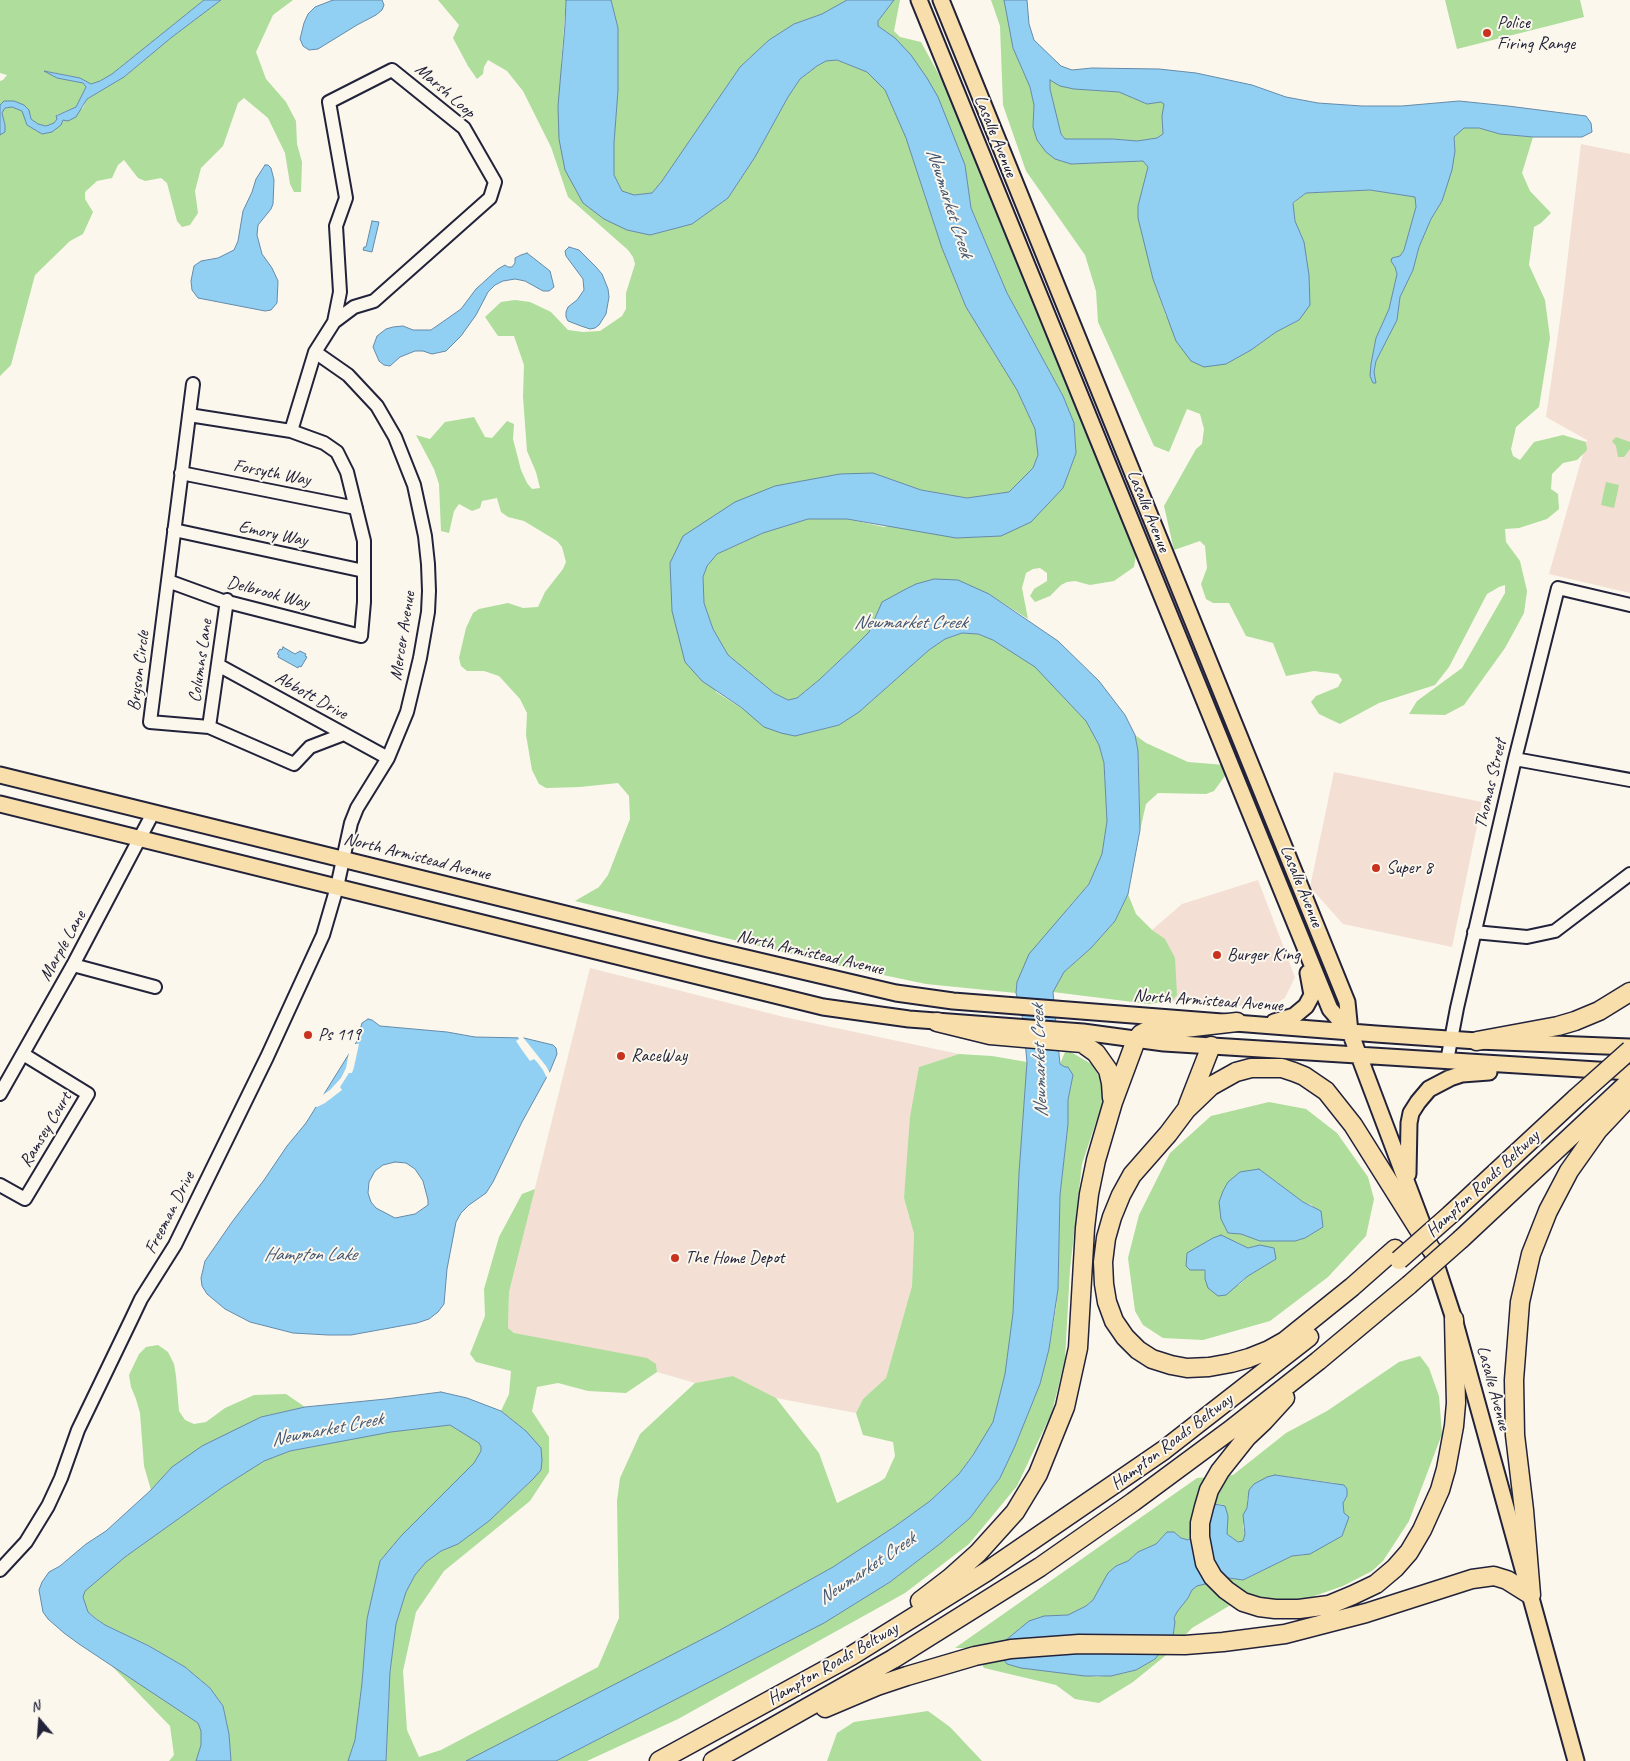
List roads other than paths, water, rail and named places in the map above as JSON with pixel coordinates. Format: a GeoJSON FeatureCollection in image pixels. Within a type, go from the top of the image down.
{"type":"FeatureCollection","features":[{"type":"Feature","properties":{"kind":"highway"},"geometry":{"type":"LineString","coordinates":[[1477,1041],[1558,1026],[1599,1011],[1630,992]]}},
{"type":"Feature","properties":{"kind":"highway"},"geometry":{"type":"LineString","coordinates":[[936,1022],[990,1035],[1004,1032],[1065,1036],[1082,1043],[1089,1047],[1108,1070],[1112,1083],[1113,1102]]}},
{"type":"Feature","properties":{"kind":"highway"},"geometry":{"type":"LineString","coordinates":[[851,1656],[950,1578],[978,1553],[1014,1512],[1038,1474],[1065,1407],[1078,1348],[1085,1228],[1096,1160],[1113,1102],[1136,1040],[1141,1034],[1153,1028],[1176,1028],[1236,1022]]}},
{"type":"Feature","properties":{"kind":"highway"},"geometry":{"type":"LineString","coordinates":[[1186,1110],[1211,1046]]}},
{"type":"Feature","properties":{"kind":"highway","name":"Hampton Roads Beltway"},"geometry":{"type":"LineString","coordinates":[[659,1761],[851,1656],[986,1572],[1097,1498],[1164,1450],[1326,1323],[1397,1254],[1448,1209],[1502,1167],[1630,1048]]}},
{"type":"Feature","properties":{"kind":"highway"},"geometry":{"type":"LineString","coordinates":[[1397,1254],[1285,1340],[1250,1358],[1209,1367],[1187,1368],[1171,1365],[1152,1359],[1138,1350],[1125,1337],[1114,1321],[1107,1302],[1104,1284],[1103,1262],[1106,1238],[1121,1195],[1132,1175],[1186,1110],[1211,1086],[1236,1072],[1251,1068],[1282,1068],[1304,1076],[1326,1091],[1342,1110],[1431,1249]]}},
{"type":"Feature","properties":{"kind":"highway"},"geometry":{"type":"LineString","coordinates":[[1531,1595],[1515,1435],[1514,1380],[1520,1302],[1531,1254],[1552,1203],[1582,1151],[1625,1094]]}},
{"type":"Feature","properties":{"kind":"highway","name":"Hampton Roads Beltway"},"geometry":{"type":"LineString","coordinates":[[713,1761],[893,1659],[1032,1572],[1133,1502],[1318,1361],[1409,1285],[1625,1094]]}},
{"type":"Feature","properties":{"kind":"highway"},"geometry":{"type":"LineString","coordinates":[[1318,1361],[1264,1421],[1247,1436],[1220,1471],[1209,1490],[1204,1506],[1200,1523],[1201,1551],[1205,1563],[1214,1578],[1226,1590],[1243,1602],[1259,1607],[1299,1609],[1329,1605],[1376,1584],[1395,1568],[1409,1552],[1422,1530],[1437,1497],[1451,1448],[1456,1403],[1454,1319]]}},
{"type":"Feature","properties":{"kind":"highway"},"geometry":{"type":"LineString","coordinates":[[740,1745],[877,1686],[960,1660],[1011,1649],[1080,1644],[1185,1644],[1252,1639],[1314,1627],[1366,1613],[1472,1579],[1494,1576],[1507,1580],[1531,1595]]}},
{"type":"Feature","properties":{"kind":"main road","name":"Lasalle Avenue"},"geometry":{"type":"LineString","coordinates":[[919,0],[1330,1009],[1350,1032]]}},
{"type":"Feature","properties":{"kind":"main road","name":"Lasalle Avenue"},"geometry":{"type":"LineString","coordinates":[[943,0],[948,18],[1347,1002],[1350,1032],[1408,1183],[1454,1319],[1576,1761]]}},
{"type":"Feature","properties":{"kind":"main road","name":"North Armistead Avenue"},"geometry":{"type":"LineString","coordinates":[[0,775],[844,982],[896,992],[953,1001],[1350,1032],[1477,1041],[1630,1048]]}},
{"type":"Feature","properties":{"kind":"main road"},"geometry":{"type":"LineString","coordinates":[[0,804],[823,1007],[936,1022]]}},
{"type":"Feature","properties":{"kind":"main road"},"geometry":{"type":"LineString","coordinates":[[1250,811],[1283,912],[1306,968],[1312,989],[1310,1000],[1294,1016],[1266,1025]]}},
{"type":"Feature","properties":{"kind":"main road"},"geometry":{"type":"LineString","coordinates":[[1065,1036],[1630,1072]]}},
{"type":"Feature","properties":{"kind":"main road"},"geometry":{"type":"LineString","coordinates":[[1408,1183],[1408,1132],[1410,1117],[1418,1102],[1430,1089],[1462,1074],[1532,1066]]}},
{"type":"Feature","properties":{"kind":"street","name":"Marsh Loop"},"geometry":{"type":"LineString","coordinates":[[315,352],[334,322],[354,307],[374,301],[490,198],[495,182],[464,128],[392,70],[329,102],[346,198],[336,226],[340,292],[334,322]]}},
{"type":"Feature","properties":{"kind":"street"},"geometry":{"type":"LineString","coordinates":[[291,431],[315,352]]}},
{"type":"Feature","properties":{"kind":"street","name":"Mercer Avenue"},"geometry":{"type":"LineString","coordinates":[[315,352],[348,375],[365,391],[388,423],[414,485],[425,536],[428,564],[429,592],[424,635],[407,712],[388,758],[357,808],[351,823],[344,858]]}},
{"type":"Feature","properties":{"kind":"street","name":"Bryson Circle"},"geometry":{"type":"LineString","coordinates":[[193,384],[150,722],[209,727],[294,764],[310,748],[344,734]]}},
{"type":"Feature","properties":{"kind":"street"},"geometry":{"type":"LineString","coordinates":[[189,415],[291,431],[324,443],[337,452],[347,472],[364,541],[364,571]]}},
{"type":"Feature","properties":{"kind":"street","name":"Forsyth Way"},"geometry":{"type":"LineString","coordinates":[[182,474],[356,508]]}},
{"type":"Feature","properties":{"kind":"street","name":"Emory Way"},"geometry":{"type":"LineString","coordinates":[[174,530],[364,571]]}},
{"type":"Feature","properties":{"kind":"street","name":"Delbrook Way"},"geometry":{"type":"LineString","coordinates":[[168,581],[227,600],[361,636],[364,571]]}},
{"type":"Feature","properties":{"kind":"street","name":"Thomas Street"},"geometry":{"type":"LineString","coordinates":[[1447,1061],[1474,932],[1558,588],[1630,605]]}},
{"type":"Feature","properties":{"kind":"street","name":"Columns Lane"},"geometry":{"type":"LineString","coordinates":[[209,727],[227,600]]}},
{"type":"Feature","properties":{"kind":"street","name":"Abbott Drive"},"geometry":{"type":"LineString","coordinates":[[218,665],[388,758]]}},
{"type":"Feature","properties":{"kind":"street"},"geometry":{"type":"LineString","coordinates":[[1515,759],[1630,780]]}},
{"type":"Feature","properties":{"kind":"street","name":"Marple Lane"},"geometry":{"type":"LineString","coordinates":[[0,1094],[73,966],[153,813]]}},
{"type":"Feature","properties":{"kind":"street","name":"Freeman Drive"},"geometry":{"type":"LineString","coordinates":[[0,1570],[26,1542],[48,1506],[61,1478],[78,1430],[141,1299],[175,1245],[294,1000],[323,935],[344,858]]}},
{"type":"Feature","properties":{"kind":"street"},"geometry":{"type":"LineString","coordinates":[[1474,932],[1527,937],[1555,931],[1630,874]]}},
{"type":"Feature","properties":{"kind":"street"},"geometry":{"type":"LineString","coordinates":[[73,966],[155,987]]}},
{"type":"Feature","properties":{"kind":"street","name":"Ramsey Court"},"geometry":{"type":"LineString","coordinates":[[0,1185],[25,1199],[88,1094],[23,1054]]}},
{"type":"Feature","properties":{"kind":"water"},"geometry":{"type":"Polygon","coordinates":[[[204,0],[221,0],[124,77],[87,99],[76,117],[68,121],[63,120],[61,125],[52,132],[42,134],[27,125],[22,111],[12,107],[5,108],[2,113],[5,132],[0,135],[0,105],[4,101],[14,101],[24,105],[29,110],[31,119],[38,124],[46,126],[54,123],[57,119],[56,116],[76,107],[86,87],[83,83],[57,78],[44,71],[80,78],[91,84],[100,81],[112,74],[204,0]]]}},
{"type":"Feature","properties":{"kind":"water"},"geometry":{"type":"Polygon","coordinates":[[[333,0],[382,0],[384,5],[382,10],[376,15],[318,49],[309,50],[303,46],[300,39],[308,14],[315,7],[333,0]]]}},
{"type":"Feature","properties":{"kind":"water","name":"Newmarket Creek"},"geometry":{"type":"Polygon","coordinates":[[[566,0],[611,0],[618,28],[618,90],[614,143],[614,175],[622,191],[634,195],[652,193],[740,67],[769,40],[794,24],[822,14],[847,0],[894,0],[878,21],[878,26],[895,38],[911,55],[938,97],[965,165],[971,208],[1007,293],[1063,396],[1074,423],[1076,453],[1063,488],[1031,522],[1001,536],[956,538],[847,519],[808,519],[763,533],[717,554],[707,566],[703,577],[704,603],[713,629],[728,655],[774,693],[788,700],[797,698],[857,644],[869,632],[882,602],[904,590],[916,584],[934,579],[958,580],[989,594],[1058,641],[1099,681],[1125,715],[1135,735],[1138,751],[1140,830],[1128,894],[1115,921],[1091,948],[1064,972],[1053,992],[1060,1064],[1068,1067],[1073,1075],[1068,1100],[1068,1124],[1060,1195],[1058,1289],[1049,1349],[1040,1384],[1000,1478],[970,1518],[941,1543],[890,1582],[824,1623],[556,1761],[466,1761],[720,1630],[833,1567],[930,1501],[959,1474],[973,1455],[993,1422],[1005,1374],[1013,1313],[1019,1173],[1027,1062],[1023,1020],[1016,993],[1017,982],[1029,954],[1089,884],[1102,854],[1107,821],[1104,763],[1099,745],[1086,721],[1035,667],[993,640],[978,634],[962,633],[945,639],[929,650],[859,712],[839,725],[795,736],[764,727],[742,708],[702,681],[685,662],[672,611],[670,563],[683,536],[735,502],[775,486],[840,474],[873,473],[921,490],[967,498],[1009,492],[1033,468],[1038,455],[1035,429],[1017,390],[966,307],[942,248],[906,138],[885,90],[867,72],[837,60],[826,61],[817,66],[800,79],[755,157],[728,198],[692,224],[650,235],[627,230],[604,219],[583,203],[565,170],[559,139],[558,106],[566,0]]]}},
{"type":"Feature","properties":{"kind":"water"},"geometry":{"type":"Polygon","coordinates":[[[1004,0],[1027,0],[1029,24],[1034,40],[1061,66],[1072,70],[1092,68],[1159,69],[1196,73],[1252,85],[1286,97],[1318,103],[1402,106],[1459,101],[1508,106],[1586,116],[1591,123],[1592,132],[1582,137],[1533,137],[1500,134],[1479,128],[1464,128],[1454,137],[1455,151],[1452,170],[1442,201],[1431,219],[1419,247],[1413,270],[1400,297],[1397,320],[1376,361],[1374,372],[1376,383],[1373,383],[1370,376],[1376,338],[1389,309],[1397,274],[1391,261],[1392,258],[1400,256],[1404,250],[1416,207],[1415,197],[1370,190],[1306,193],[1293,203],[1295,221],[1304,242],[1309,275],[1310,305],[1299,320],[1276,332],[1251,350],[1226,364],[1204,367],[1191,361],[1176,341],[1153,279],[1138,218],[1138,206],[1148,167],[1143,161],[1071,164],[1055,159],[1046,152],[1037,140],[1033,127],[1034,105],[1030,87],[1013,48],[1004,0]],[[1050,80],[1050,89],[1061,134],[1065,139],[1137,141],[1157,138],[1163,134],[1162,116],[1164,104],[1161,102],[1147,104],[1119,92],[1074,89],[1060,86],[1050,80]]]}},
{"type":"Feature","properties":{"kind":"water"},"geometry":{"type":"Polygon","coordinates":[[[265,165],[271,168],[274,180],[273,204],[258,225],[257,235],[262,254],[278,281],[277,303],[271,310],[265,311],[198,298],[192,290],[191,281],[194,266],[201,261],[218,258],[234,250],[238,241],[243,211],[256,179],[265,165]]]}},
{"type":"Feature","properties":{"kind":"water"},"geometry":{"type":"Polygon","coordinates":[[[372,221],[379,222],[372,252],[363,250],[366,247],[372,221]]]}},
{"type":"Feature","properties":{"kind":"water"},"geometry":{"type":"Polygon","coordinates":[[[569,247],[579,250],[596,267],[602,274],[608,289],[609,297],[606,314],[595,328],[590,329],[581,326],[568,321],[566,317],[568,307],[577,300],[584,290],[583,279],[566,256],[565,251],[569,247]]]}},
{"type":"Feature","properties":{"kind":"water"},"geometry":{"type":"Polygon","coordinates":[[[527,253],[550,271],[554,287],[549,291],[543,291],[525,281],[515,279],[503,281],[495,285],[488,292],[476,315],[461,336],[446,351],[432,354],[415,351],[400,357],[390,366],[384,365],[379,361],[373,347],[377,336],[386,329],[403,326],[413,330],[431,330],[461,309],[476,289],[498,269],[505,265],[512,267],[515,263],[515,258],[527,253]]]}},
{"type":"Feature","properties":{"kind":"water"},"geometry":{"type":"Polygon","coordinates":[[[283,647],[295,654],[300,651],[306,654],[305,656],[307,657],[301,667],[299,666],[298,668],[278,657],[279,655],[277,654],[283,647]]]}},
{"type":"Feature","properties":{"kind":"water","name":"Hampton Lake"},"geometry":{"type":"Polygon","coordinates":[[[368,1019],[380,1026],[447,1032],[475,1037],[524,1038],[553,1045],[556,1048],[557,1054],[493,1182],[486,1193],[461,1213],[456,1222],[447,1269],[444,1304],[438,1312],[429,1319],[417,1323],[351,1335],[293,1333],[250,1322],[225,1309],[207,1294],[202,1286],[201,1278],[205,1261],[287,1146],[306,1123],[357,1041],[362,1023],[368,1019]],[[395,1162],[383,1165],[375,1171],[369,1182],[368,1193],[371,1202],[376,1208],[395,1218],[415,1214],[428,1205],[423,1181],[415,1169],[406,1163],[395,1162]]]}},
{"type":"Feature","properties":{"kind":"water"},"geometry":{"type":"Polygon","coordinates":[[[1259,1169],[1303,1202],[1321,1211],[1323,1227],[1305,1238],[1295,1241],[1260,1241],[1241,1234],[1228,1233],[1221,1219],[1219,1202],[1223,1191],[1228,1182],[1240,1172],[1259,1169]]]}},
{"type":"Feature","properties":{"kind":"water"},"geometry":{"type":"Polygon","coordinates":[[[1221,1235],[1248,1248],[1260,1245],[1274,1248],[1276,1259],[1248,1276],[1226,1295],[1218,1296],[1208,1288],[1205,1270],[1190,1270],[1186,1266],[1187,1253],[1221,1235]]]}},
{"type":"Feature","properties":{"kind":"water","name":"Newmarket Creek"},"geometry":{"type":"Polygon","coordinates":[[[441,1392],[467,1398],[501,1411],[526,1431],[541,1448],[541,1470],[489,1521],[458,1544],[441,1551],[426,1562],[415,1575],[406,1592],[396,1624],[390,1672],[386,1761],[348,1761],[355,1740],[367,1619],[380,1561],[401,1536],[474,1463],[481,1451],[479,1443],[450,1425],[391,1432],[290,1451],[264,1461],[223,1487],[125,1557],[85,1591],[83,1597],[88,1612],[95,1618],[185,1667],[210,1688],[223,1706],[229,1734],[231,1761],[196,1761],[201,1745],[201,1731],[198,1723],[79,1644],[48,1619],[43,1612],[39,1590],[49,1572],[60,1566],[86,1544],[106,1531],[151,1490],[172,1467],[202,1446],[261,1417],[305,1407],[441,1392]]]}},
{"type":"Feature","properties":{"kind":"water"},"geometry":{"type":"Polygon","coordinates":[[[1275,1475],[1344,1485],[1347,1489],[1347,1496],[1343,1503],[1344,1513],[1349,1517],[1342,1536],[1310,1554],[1292,1556],[1243,1580],[1229,1578],[1197,1586],[1192,1590],[1174,1618],[1173,1636],[1155,1659],[1136,1670],[1111,1676],[1085,1676],[1021,1668],[1007,1664],[1003,1659],[1002,1646],[1006,1640],[1029,1621],[1044,1616],[1068,1615],[1086,1606],[1093,1600],[1108,1573],[1116,1566],[1128,1561],[1138,1552],[1156,1544],[1167,1532],[1174,1532],[1181,1538],[1188,1540],[1191,1538],[1191,1522],[1209,1503],[1225,1506],[1228,1516],[1227,1534],[1238,1542],[1243,1541],[1245,1534],[1243,1515],[1247,1508],[1249,1490],[1254,1484],[1275,1475]]]}},
{"type":"Feature","properties":{"kind":"place","name":"Police Firing Range"},"geometry":{"type":"Point","coordinates":[1487,33]}},
{"type":"Feature","properties":{"kind":"place","name":"Super 8"},"geometry":{"type":"Point","coordinates":[1376,868]}},
{"type":"Feature","properties":{"kind":"place","name":"Burger King"},"geometry":{"type":"Point","coordinates":[1217,955]}},
{"type":"Feature","properties":{"kind":"place","name":"Ps 119"},"geometry":{"type":"Point","coordinates":[308,1035]}},
{"type":"Feature","properties":{"kind":"place","name":"RaceWay"},"geometry":{"type":"Point","coordinates":[621,1056]}},
{"type":"Feature","properties":{"kind":"place","name":"The Home Depot"},"geometry":{"type":"Point","coordinates":[675,1258]}}]}
